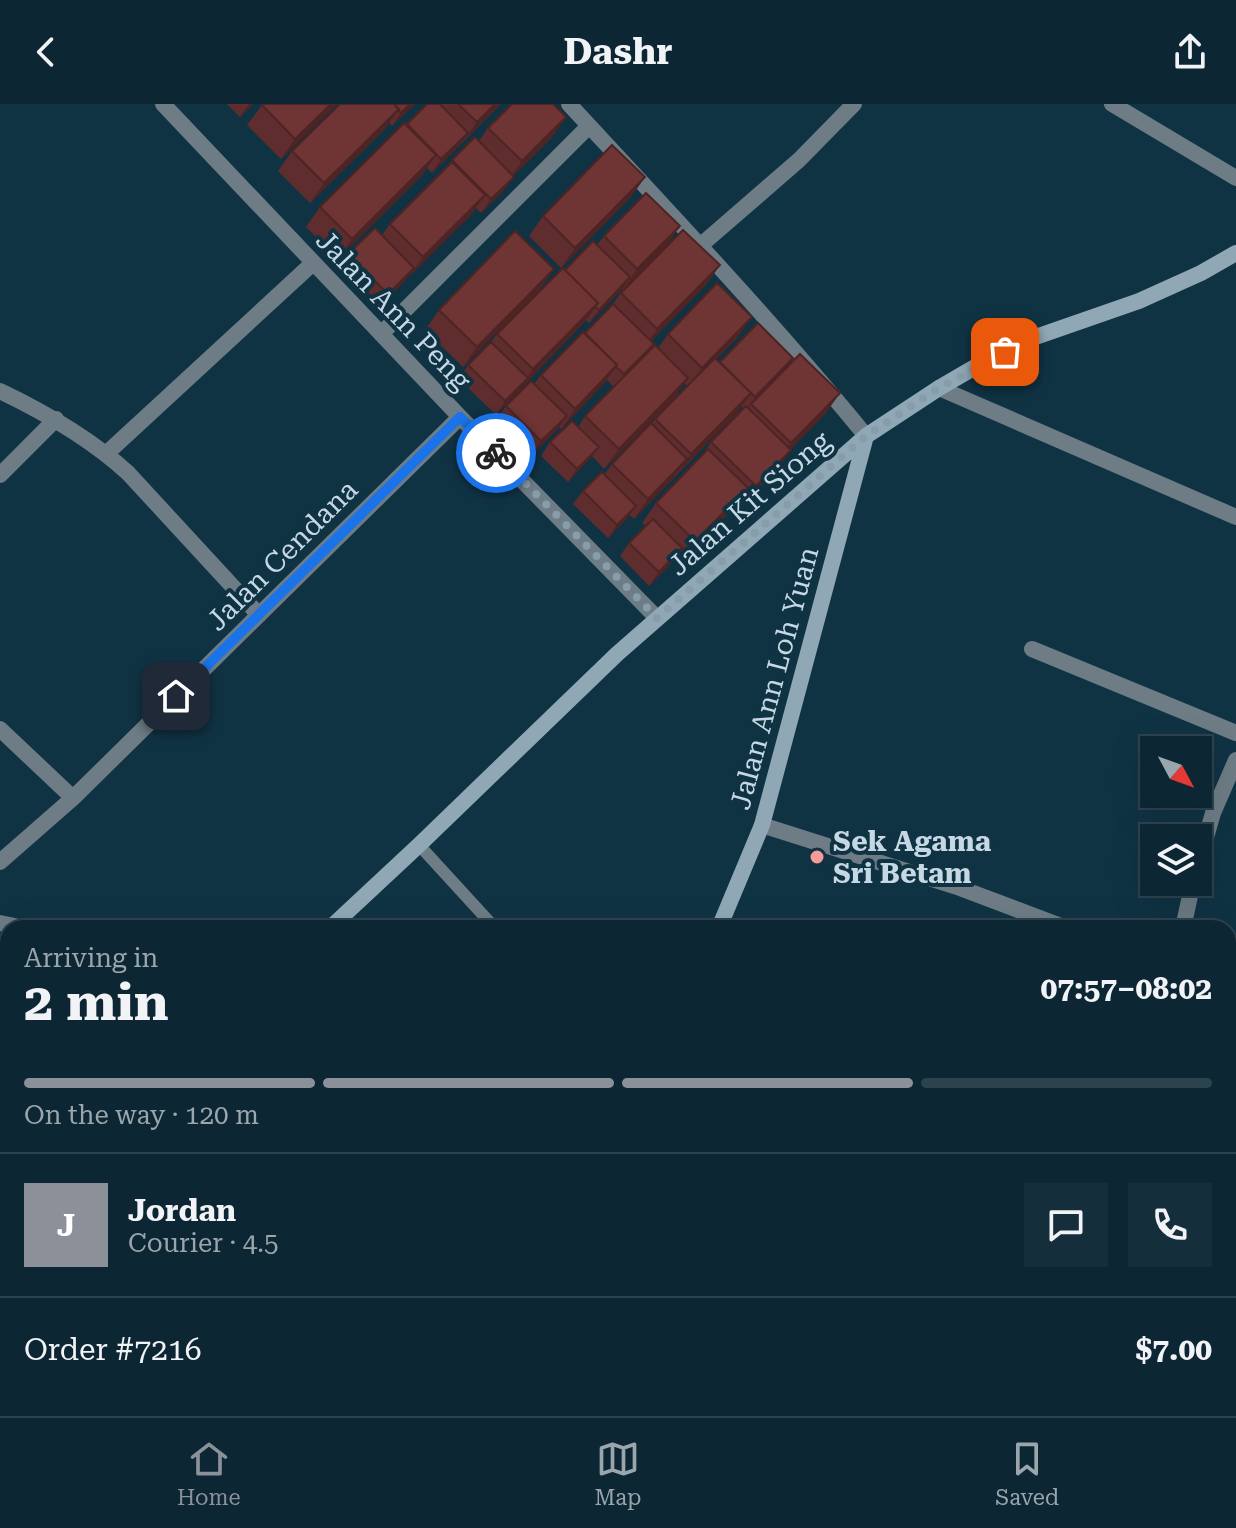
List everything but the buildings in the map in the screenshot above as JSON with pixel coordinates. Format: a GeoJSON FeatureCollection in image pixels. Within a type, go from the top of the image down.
{"type":"FeatureCollection","features":[{"type":"Feature","properties":{"kind":"street","name":"Jalan Ann Peng"},"geometry":{"type":"LineString","coordinates":[[163,104],[460,417],[657,618]]}},
{"type":"Feature","properties":{"kind":"street"},"geometry":{"type":"LineString","coordinates":[[569,104],[701,245],[866,436]]}},
{"type":"Feature","properties":{"kind":"street"},"geometry":{"type":"LineString","coordinates":[[701,245],[799,160],[854,104]]}},
{"type":"Feature","properties":{"kind":"street"},"geometry":{"type":"LineString","coordinates":[[1112,104],[1236,178]]}},
{"type":"Feature","properties":{"kind":"street"},"geometry":{"type":"LineString","coordinates":[[381,334],[589,126]]}},
{"type":"Feature","properties":{"kind":"street","name":"Jalan Kit Siong"},"geometry":{"type":"LineString","coordinates":[[339,920],[617,654],[866,436],[939,388],[1027,340],[1139,301],[1201,273],[1236,253]]}},
{"type":"Feature","properties":{"kind":"street"},"geometry":{"type":"LineString","coordinates":[[107,453],[313,263]]}},
{"type":"Feature","properties":{"kind":"street"},"geometry":{"type":"LineString","coordinates":[[939,388],[1236,517]]}},
{"type":"Feature","properties":{"kind":"street"},"geometry":{"type":"LineString","coordinates":[[0,391],[56,419],[107,453],[259,615]]}},
{"type":"Feature","properties":{"kind":"street","name":"Jalan Cendana"},"geometry":{"type":"LineString","coordinates":[[0,862],[73,798],[460,417]]}},
{"type":"Feature","properties":{"kind":"street"},"geometry":{"type":"LineString","coordinates":[[0,475],[56,419]]}},
{"type":"Feature","properties":{"kind":"street","name":"Jalan Ann Loh Yuan"},"geometry":{"type":"LineString","coordinates":[[722,920],[762,825],[866,436]]}},
{"type":"Feature","properties":{"kind":"street"},"geometry":{"type":"LineString","coordinates":[[1032,649],[1236,733]]}},
{"type":"Feature","properties":{"kind":"street"},"geometry":{"type":"LineString","coordinates":[[0,729],[73,798]]}},
{"type":"Feature","properties":{"kind":"street"},"geometry":{"type":"LineString","coordinates":[[1210,824],[1236,760]]}},
{"type":"Feature","properties":{"kind":"street"},"geometry":{"type":"LineString","coordinates":[[762,825],[960,888],[1045,920]]}},
{"type":"Feature","properties":{"kind":"street"},"geometry":{"type":"LineString","coordinates":[[1185,920],[1190,896]]}},
{"type":"Feature","properties":{"kind":"lane"},"geometry":{"type":"LineString","coordinates":[[419,845],[488,920]]}},
{"type":"Feature","properties":{"kind":"way so far"},"geometry":{"type":"LineString","coordinates":[[496,453],[657,618],[866,436],[939,388],[1005,352]]}},
{"type":"Feature","properties":{"kind":"place","name":"Sek Agama Sri Betam"},"geometry":{"type":"Point","coordinates":[817,857]}},
{"type":"Feature","properties":{"kind":"route"},"geometry":{"type":"LineString","coordinates":[[176,696],[460,417],[496,453]]}}]}
